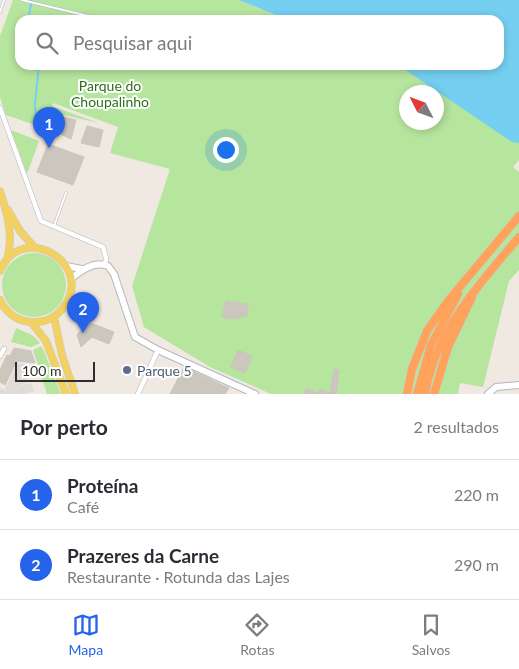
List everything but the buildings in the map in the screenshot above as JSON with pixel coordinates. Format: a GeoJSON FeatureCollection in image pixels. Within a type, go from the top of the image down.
{"type":"FeatureCollection","features":[{"type":"Feature","properties":{"kind":"highway"},"geometry":{"type":"LineString","coordinates":[[407,394],[412,369],[427,331],[448,301],[519,216]]}},
{"type":"Feature","properties":{"kind":"highway"},"geometry":{"type":"LineString","coordinates":[[425,394],[432,363],[442,339],[458,310],[519,237]]}},
{"type":"Feature","properties":{"kind":"highway"},"geometry":{"type":"LineString","coordinates":[[417,394],[431,345],[464,283]]}},
{"type":"Feature","properties":{"kind":"highway"},"geometry":{"type":"LineString","coordinates":[[434,394],[448,347],[475,290]]}},
{"type":"Feature","properties":{"kind":"main road"},"geometry":{"type":"LineString","coordinates":[[0,191],[5,206],[10,246],[7,260],[0,271]]}},
{"type":"Feature","properties":{"kind":"main road"},"geometry":{"type":"LineString","coordinates":[[5,206],[20,231],[36,248]]}},
{"type":"Feature","properties":{"kind":"main road"},"geometry":{"type":"LineString","coordinates":[[1,304],[12,315],[31,322],[43,321],[54,316],[67,303],[71,279],[66,266],[50,251],[36,248],[20,251],[7,260]]}},
{"type":"Feature","properties":{"kind":"main road"},"geometry":{"type":"LineString","coordinates":[[66,266],[82,269],[105,264],[114,274],[135,337],[158,350],[255,394]]}},
{"type":"Feature","properties":{"kind":"main road"},"geometry":{"type":"LineString","coordinates":[[71,279],[82,269]]}},
{"type":"Feature","properties":{"kind":"main road"},"geometry":{"type":"LineString","coordinates":[[54,316],[62,356],[75,394]]}},
{"type":"Feature","properties":{"kind":"main road"},"geometry":{"type":"LineString","coordinates":[[31,322],[46,342],[66,394]]}},
{"type":"Feature","properties":{"kind":"main road"},"geometry":{"type":"LineString","coordinates":[[488,394],[496,387],[519,385]]}},
{"type":"Feature","properties":{"kind":"street"},"geometry":{"type":"LineString","coordinates":[[0,108],[38,216],[45,225],[103,247],[106,258],[105,264]]}},
{"type":"Feature","properties":{"kind":"street"},"geometry":{"type":"LineString","coordinates":[[0,356],[4,348]]}},
{"type":"Feature","properties":{"kind":"street"},"geometry":{"type":"LineString","coordinates":[[138,394],[158,350]]}},
{"type":"Feature","properties":{"kind":"lane"},"geometry":{"type":"LineString","coordinates":[[0,12],[4,0]]}},
{"type":"Feature","properties":{"kind":"lane"},"geometry":{"type":"LineString","coordinates":[[22,0],[84,15]]}},
{"type":"Feature","properties":{"kind":"lane"},"geometry":{"type":"LineString","coordinates":[[53,228],[66,194]]}},
{"type":"Feature","properties":{"kind":"green space","name":"Parque do Choupalinho"},"geometry":{"type":"Polygon","coordinates":[[[13,0],[239,0],[276,15],[15,15],[15,70],[406,70],[429,85],[399,85],[399,130],[444,130],[444,94],[519,142],[519,160],[513,167],[519,172],[519,270],[509,281],[483,387],[460,383],[458,394],[271,394],[210,367],[144,327],[132,286],[170,169],[110,153],[118,127],[53,103],[52,106],[99,123],[50,112],[44,128],[6,115],[0,97],[0,36],[13,0]]]}},
{"type":"Feature","properties":{"kind":"green space"},"geometry":{"type":"Polygon","coordinates":[[[11,130],[39,141],[27,174],[11,130]]]}},
{"type":"Feature","properties":{"kind":"green space"},"geometry":{"type":"Polygon","coordinates":[[[34,253],[46,255],[57,262],[64,273],[66,285],[64,297],[57,308],[46,315],[34,317],[22,315],[11,308],[4,297],[2,285],[4,273],[11,262],[22,255],[34,253]]]}},
{"type":"Feature","properties":{"kind":"green space"},"geometry":{"type":"Polygon","coordinates":[[[16,328],[32,335],[40,343],[31,347],[11,342],[16,328]]]}},
{"type":"Feature","properties":{"kind":"green space"},"geometry":{"type":"Polygon","coordinates":[[[41,346],[61,394],[47,394],[33,350],[41,346]]]}},
{"type":"Feature","properties":{"kind":"shaded area"},"geometry":{"type":"Polygon","coordinates":[[[18,363],[35,365],[39,375],[27,379],[28,382],[18,386],[31,383],[34,391],[24,394],[0,394],[0,388],[6,391],[1,393],[7,391],[5,389],[18,363]]]}},
{"type":"Feature","properties":{"kind":"water"},"geometry":{"type":"Polygon","coordinates":[[[239,0],[519,0],[519,143],[512,142],[444,96],[444,85],[428,85],[405,70],[504,70],[504,15],[276,15],[239,0]]]}},
{"type":"Feature","properties":{"kind":"waterway"},"geometry":{"type":"LineString","coordinates":[[29,15],[32,0]]}},
{"type":"Feature","properties":{"kind":"waterway"},"geometry":{"type":"LineString","coordinates":[[36,121],[35,104],[38,70]]}},
{"type":"Feature","properties":{"kind":"place","name":"Proteína"},"geometry":{"type":"Point","coordinates":[49,148]}},
{"type":"Feature","properties":{"kind":"place","name":"Prazeres da Carne"},"geometry":{"type":"Point","coordinates":[83,333]}},
{"type":"Feature","properties":{"kind":"place","name":"Parque 5"},"geometry":{"type":"Point","coordinates":[127,370]}}]}
